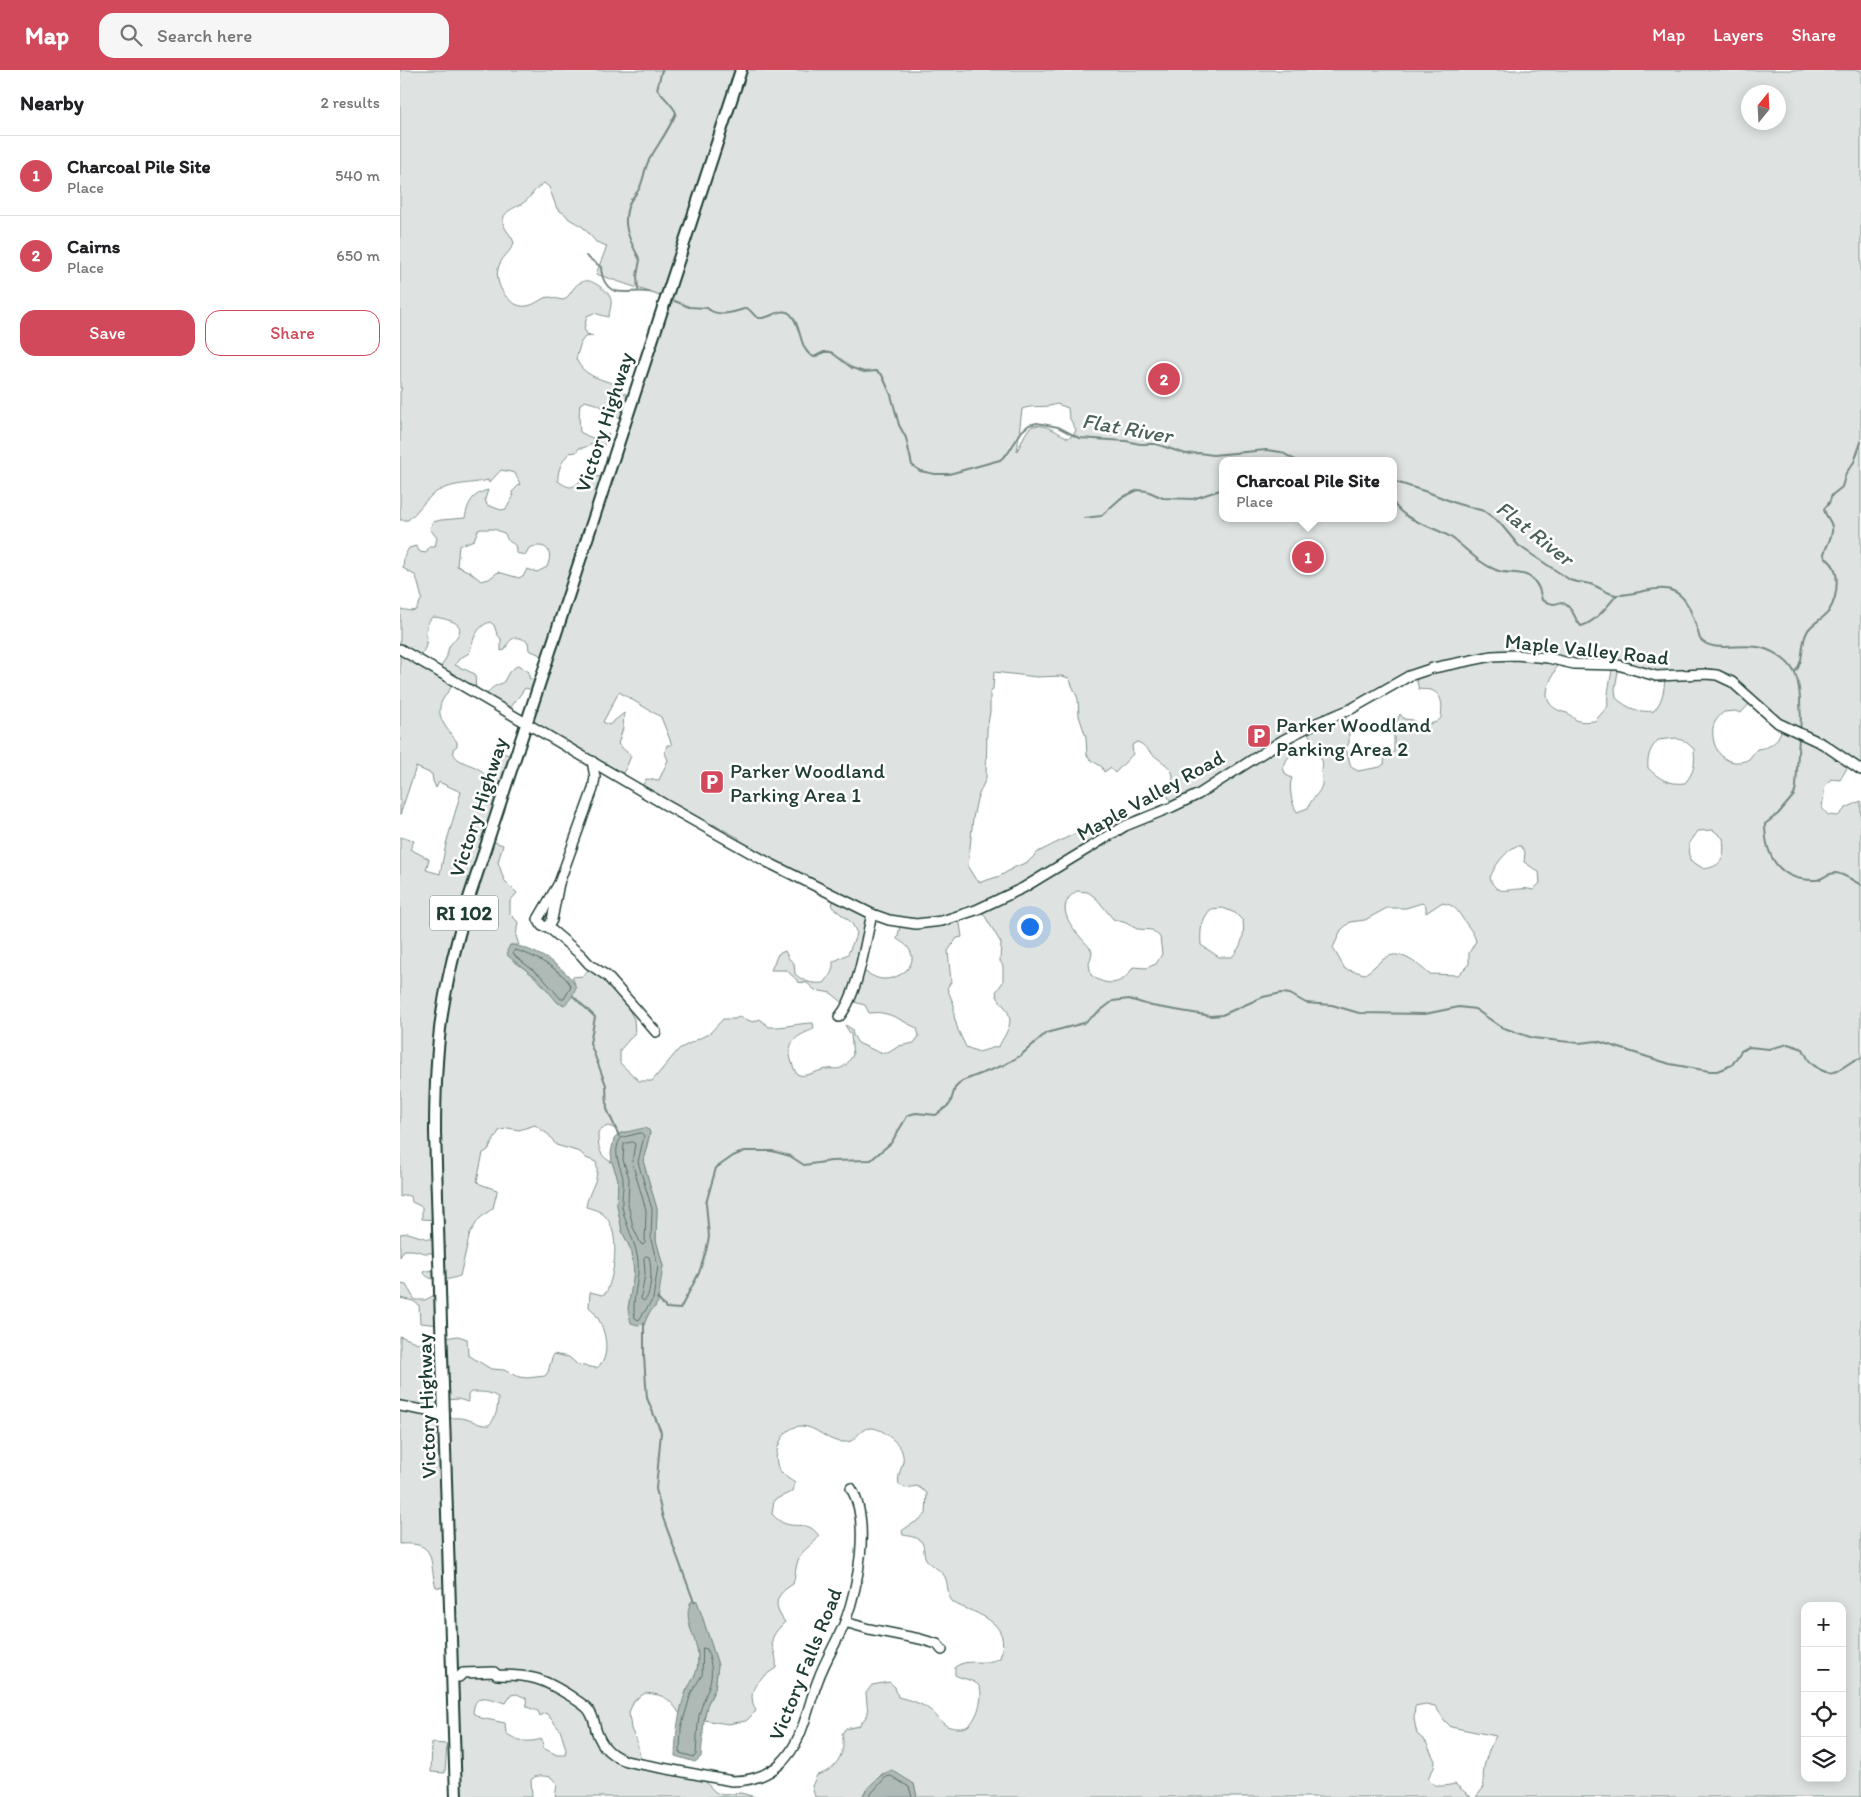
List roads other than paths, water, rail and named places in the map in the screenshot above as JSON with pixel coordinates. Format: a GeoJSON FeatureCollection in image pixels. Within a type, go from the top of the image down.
{"type":"FeatureCollection","features":[{"type":"Feature","properties":{"kind":"main road","name":"Victory Highway"},"geometry":{"type":"LineString","coordinates":[[456,1797],[456,1677],[444,1414],[436,1132],[436,1066],[440,1027],[452,961],[468,898],[741,70]]}},
{"type":"Feature","properties":{"kind":"street","name":"Maple Valley Road"},"geometry":{"type":"LineString","coordinates":[[400,648],[644,793],[769,863],[872,914],[889,920],[916,924],[942,921],[976,910],[1023,888],[1125,826],[1199,794],[1298,731],[1351,709],[1408,676],[1433,668],[1492,656],[1516,655],[1548,658],[1574,664],[1618,665],[1656,676],[1717,675],[1732,682],[1778,723],[1823,744],[1861,770]]}},
{"type":"Feature","properties":{"kind":"street"},"geometry":{"type":"LineString","coordinates":[[592,761],[595,784],[559,883],[538,919],[542,926],[548,927],[589,964],[607,976],[656,1032]]}},
{"type":"Feature","properties":{"kind":"street"},"geometry":{"type":"LineString","coordinates":[[595,784],[613,773]]}},
{"type":"Feature","properties":{"kind":"street"},"geometry":{"type":"LineString","coordinates":[[839,1018],[846,1008],[856,979],[872,914]]}},
{"type":"Feature","properties":{"kind":"street"},"geometry":{"type":"LineString","coordinates":[[400,1406],[444,1414]]}},
{"type":"Feature","properties":{"kind":"street","name":"Victory Falls Road"},"geometry":{"type":"LineString","coordinates":[[456,1677],[464,1679],[494,1678],[497,1675],[524,1675],[552,1685],[590,1711],[599,1739],[606,1749],[617,1758],[732,1781],[743,1781],[768,1773],[781,1763],[791,1751],[809,1710],[823,1666],[845,1622],[857,1575],[860,1552],[860,1520],[857,1498],[851,1488]]}},
{"type":"Feature","properties":{"kind":"street"},"geometry":{"type":"LineString","coordinates":[[845,1622],[920,1639],[937,1644],[942,1650]]}},
{"type":"Feature","properties":{"kind":"water"},"geometry":{"type":"Polygon","coordinates":[[[510,945],[527,949],[548,959],[566,973],[576,988],[568,1002],[564,1005],[558,1003],[538,979],[508,956],[507,951],[510,945]]]}},
{"type":"Feature","properties":{"kind":"water"},"geometry":{"type":"Polygon","coordinates":[[[644,1128],[649,1130],[650,1133],[643,1161],[657,1209],[656,1240],[663,1266],[658,1301],[644,1324],[638,1325],[631,1323],[628,1309],[634,1273],[632,1252],[622,1231],[617,1205],[618,1179],[611,1153],[614,1138],[618,1134],[644,1128]]]}},
{"type":"Feature","properties":{"kind":"water"},"geometry":{"type":"Polygon","coordinates":[[[693,1600],[697,1601],[718,1665],[715,1689],[707,1705],[704,1720],[701,1757],[695,1762],[675,1756],[681,1707],[698,1667],[697,1649],[688,1613],[689,1606],[693,1600]]]}},
{"type":"Feature","properties":{"kind":"water"},"geometry":{"type":"Polygon","coordinates":[[[892,1770],[914,1784],[917,1797],[862,1797],[875,1781],[883,1774],[892,1770]]]}},
{"type":"Feature","properties":{"kind":"waterway"},"geometry":{"type":"LineString","coordinates":[[638,290],[637,276],[640,260],[630,239],[626,218],[630,202],[641,186],[647,163],[676,113],[657,89],[662,70]]}},
{"type":"Feature","properties":{"kind":"waterway","name":"Flat River"},"geometry":{"type":"LineString","coordinates":[[586,256],[601,267],[603,278],[611,289],[622,292],[650,292],[663,297]]}},
{"type":"Feature","properties":{"kind":"waterway","name":"Flat River"},"geometry":{"type":"LineString","coordinates":[[670,299],[689,307],[707,308],[716,313],[732,312],[747,308],[759,318],[781,312],[788,313],[795,321],[803,345],[809,354],[814,357],[824,352],[831,352],[852,368],[864,372],[876,371],[882,375],[891,395],[899,425],[906,438],[912,465],[920,471],[949,474],[1000,460],[1008,453],[1022,431],[1029,425],[1037,423],[1058,427],[1079,438],[1156,444],[1186,454],[1213,455],[1266,450],[1281,452],[1290,457]]}},
{"type":"Feature","properties":{"kind":"waterway"},"geometry":{"type":"LineString","coordinates":[[1795,672],[1800,663],[1807,632],[1811,626],[1829,611],[1835,598],[1836,575],[1834,568],[1825,558],[1824,554],[1831,537],[1832,527],[1824,509],[1832,495],[1842,487],[1846,473],[1854,462],[1861,442]]}},
{"type":"Feature","properties":{"kind":"waterway","name":"Flat River"},"geometry":{"type":"LineString","coordinates":[[1397,482],[1484,511],[1499,522],[1519,546],[1570,580],[1590,584],[1615,595],[1657,589],[1667,589],[1675,592],[1687,604],[1695,621],[1700,639],[1705,643],[1720,647],[1747,646],[1762,648],[1776,654],[1788,663],[1796,677],[1799,687],[1800,730]]}},
{"type":"Feature","properties":{"kind":"waterway"},"geometry":{"type":"LineString","coordinates":[[1084,518],[1101,516],[1121,498],[1138,490],[1147,491],[1163,498],[1193,499],[1219,490]]}},
{"type":"Feature","properties":{"kind":"waterway"},"geometry":{"type":"LineString","coordinates":[[1397,508],[1412,519],[1452,538],[1478,560],[1490,567],[1530,577],[1538,587],[1542,600],[1552,604],[1561,602],[1565,604],[1581,626],[1596,618],[1616,596]]}},
{"type":"Feature","properties":{"kind":"waterway","name":"Flat River"},"geometry":{"type":"LineString","coordinates":[[1799,737],[1794,795],[1778,814],[1765,824],[1771,856],[1783,871],[1792,876],[1815,880],[1836,873],[1846,876],[1861,885]]}},
{"type":"Feature","properties":{"kind":"waterway"},"geometry":{"type":"LineString","coordinates":[[657,1298],[666,1308],[680,1309],[699,1273],[706,1251],[709,1237],[706,1203],[716,1168],[733,1156],[745,1151],[772,1151],[790,1156],[804,1165],[831,1161],[871,1160],[891,1143],[908,1115],[916,1113],[936,1115],[950,1104],[955,1088],[962,1081],[1004,1065],[1020,1056],[1046,1033],[1084,1023],[1113,1001],[1129,999],[1152,1006],[1211,1016],[1222,1015],[1263,997],[1282,993],[1290,994],[1306,1003],[1332,1005],[1359,1013],[1425,1014],[1459,1007],[1475,1009],[1501,1027],[1533,1038],[1579,1043],[1597,1041],[1670,1064],[1709,1071],[1717,1071],[1732,1065],[1741,1051],[1749,1047],[1769,1049],[1788,1044],[1803,1049],[1812,1063],[1827,1072],[1837,1071],[1850,1062],[1861,1058]]}},
{"type":"Feature","properties":{"kind":"waterway"},"geometry":{"type":"LineString","coordinates":[[573,996],[595,1017],[590,1043],[606,1085],[607,1109],[619,1136]]}},
{"type":"Feature","properties":{"kind":"waterway"},"geometry":{"type":"LineString","coordinates":[[644,1324],[647,1398],[661,1432],[656,1489],[663,1518],[694,1602]]}},
{"type":"Feature","properties":{"kind":"place","name":"Cairns"},"geometry":{"type":"Point","coordinates":[1164,379]}},
{"type":"Feature","properties":{"kind":"place","name":"Charcoal Pile Site"},"geometry":{"type":"Point","coordinates":[1308,557]}},
{"type":"Feature","properties":{"kind":"place","name":"Parker Woodland Parking Area 2"},"geometry":{"type":"Point","coordinates":[1259,736]}},
{"type":"Feature","properties":{"kind":"place","name":"Parker Woodland Parking Area 1"},"geometry":{"type":"Point","coordinates":[712,782]}}]}
